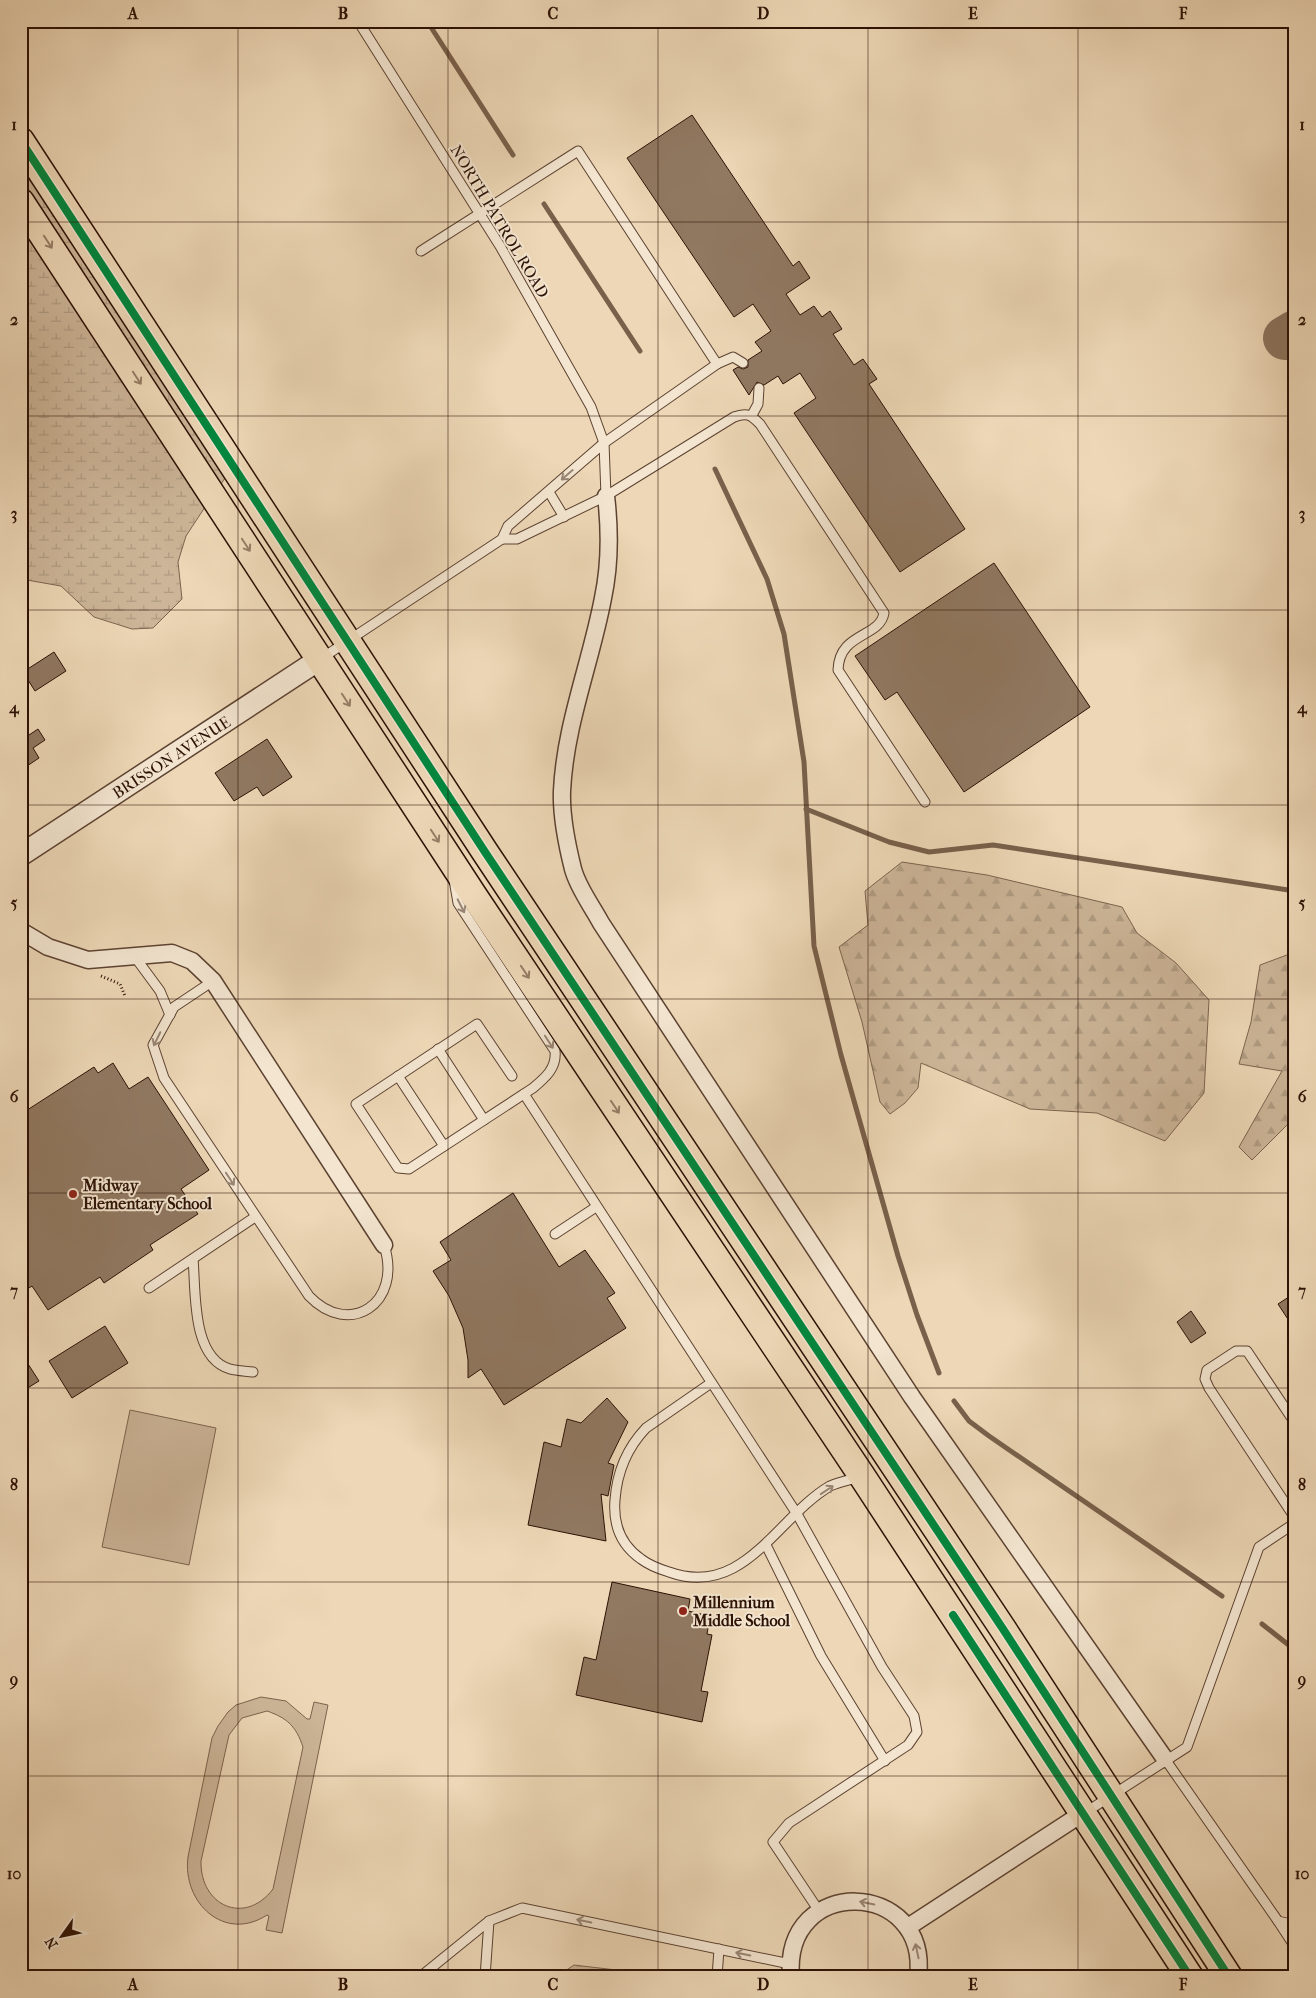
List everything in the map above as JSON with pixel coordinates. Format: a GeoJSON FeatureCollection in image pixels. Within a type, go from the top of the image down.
{"type":"FeatureCollection","features":[{"type":"Feature","properties":{"kind":"main road"},"geometry":{"type":"LineString","coordinates":[[21,141],[347,641],[1228,1977]]}},
{"type":"Feature","properties":{"kind":"main road"},"geometry":{"type":"LineString","coordinates":[[21,202],[450,858],[862,1476],[1190,1977]]}},
{"type":"Feature","properties":{"kind":"street"},"geometry":{"type":"LineString","coordinates":[[606,496],[610,532],[604,597],[576,707],[565,761],[562,792],[574,871],[601,923],[907,1389],[1166,1759]]}},
{"type":"Feature","properties":{"kind":"street","name":"BRISSON AVENUE"},"geometry":{"type":"LineString","coordinates":[[21,855],[320,659]]}},
{"type":"Feature","properties":{"kind":"street"},"geometry":{"type":"LineString","coordinates":[[21,931],[48,947],[88,960],[172,953],[192,961],[213,981],[384,1246]]}},
{"type":"Feature","properties":{"kind":"street"},"geometry":{"type":"LineString","coordinates":[[908,1927],[1083,1813]]}},
{"type":"Feature","properties":{"kind":"street"},"geometry":{"type":"LineString","coordinates":[[791,1971],[794,1946],[801,1929],[819,1911],[842,1902],[868,1902],[891,1912],[908,1927],[918,1953],[918,1977]]}},
{"type":"Feature","properties":{"kind":"lane","name":"NORTH PATROL ROAD"},"geometry":{"type":"LineString","coordinates":[[358,21],[480,214],[591,407],[604,443],[606,496]]}},
{"type":"Feature","properties":{"kind":"lane"},"geometry":{"type":"LineString","coordinates":[[421,251],[578,151],[717,364]]}},
{"type":"Feature","properties":{"kind":"lane"},"geometry":{"type":"LineString","coordinates":[[320,659],[502,538],[508,526],[604,443],[717,364],[733,357],[743,363]]}},
{"type":"Feature","properties":{"kind":"lane"},"geometry":{"type":"LineString","coordinates":[[752,415],[758,404],[758,388]]}},
{"type":"Feature","properties":{"kind":"lane"},"geometry":{"type":"LineString","coordinates":[[502,538],[517,539],[564,517],[606,496],[734,417],[744,413],[752,415],[760,424],[884,613],[878,624],[848,644],[841,652],[838,670],[925,802]]}},
{"type":"Feature","properties":{"kind":"lane"},"geometry":{"type":"LineString","coordinates":[[548,492],[564,517]]}},
{"type":"Feature","properties":{"kind":"lane"},"geometry":{"type":"LineString","coordinates":[[450,858],[458,903],[555,1051],[556,1060],[544,1079],[524,1094],[409,1169],[398,1168],[356,1104],[477,1024],[512,1076]]}},
{"type":"Feature","properties":{"kind":"lane"},"geometry":{"type":"LineString","coordinates":[[135,957],[160,991],[170,1015]]}},
{"type":"Feature","properties":{"kind":"lane"},"geometry":{"type":"LineString","coordinates":[[213,981],[174,1007],[153,1045],[164,1078],[255,1216],[319,1308],[336,1313],[354,1313],[369,1309],[381,1299],[389,1273],[389,1260],[384,1246]]}},
{"type":"Feature","properties":{"kind":"lane"},"geometry":{"type":"LineString","coordinates":[[438,1050],[484,1120]]}},
{"type":"Feature","properties":{"kind":"lane"},"geometry":{"type":"LineString","coordinates":[[398,1076],[444,1146]]}},
{"type":"Feature","properties":{"kind":"lane"},"geometry":{"type":"LineString","coordinates":[[524,1094],[797,1514],[882,1667],[914,1716],[916,1732],[908,1745],[789,1823],[773,1842],[819,1911]]}},
{"type":"Feature","properties":{"kind":"lane"},"geometry":{"type":"LineString","coordinates":[[555,1234],[596,1207]]}},
{"type":"Feature","properties":{"kind":"lane"},"geometry":{"type":"LineString","coordinates":[[149,1288],[255,1216]]}},
{"type":"Feature","properties":{"kind":"lane"},"geometry":{"type":"LineString","coordinates":[[193,1259],[199,1331],[205,1348],[215,1360],[229,1369],[253,1372]]}},
{"type":"Feature","properties":{"kind":"lane"},"geometry":{"type":"LineString","coordinates":[[1295,1424],[1247,1351],[1236,1351],[1207,1370],[1205,1379],[1209,1388],[1295,1518]]}},
{"type":"Feature","properties":{"kind":"lane"},"geometry":{"type":"LineString","coordinates":[[711,1383],[646,1428],[631,1447],[624,1460],[614,1504],[618,1530],[623,1543],[645,1562],[679,1576],[699,1578],[730,1570],[766,1545],[797,1514],[831,1486],[862,1476]]}},
{"type":"Feature","properties":{"kind":"lane"},"geometry":{"type":"LineString","coordinates":[[1083,1813],[1187,1747],[1259,1547],[1295,1523]]}},
{"type":"Feature","properties":{"kind":"lane"},"geometry":{"type":"LineString","coordinates":[[766,1545],[821,1656],[885,1760]]}},
{"type":"Feature","properties":{"kind":"lane"},"geometry":{"type":"LineString","coordinates":[[1166,1759],[1295,1946]]}},
{"type":"Feature","properties":{"kind":"lane"},"geometry":{"type":"LineString","coordinates":[[420,1977],[489,1921],[522,1908],[719,1950],[791,1971]]}},
{"type":"Feature","properties":{"kind":"lane"},"geometry":{"type":"LineString","coordinates":[[485,1977],[489,1921]]}},
{"type":"Feature","properties":{"kind":"lane"},"geometry":{"type":"LineString","coordinates":[[1278,1921],[1295,1926]]}},
{"type":"Feature","properties":{"kind":"lane"},"geometry":{"type":"LineString","coordinates":[[717,1977],[719,1950]]}},
{"type":"Feature","properties":{"kind":"green space"},"geometry":{"type":"Polygon","coordinates":[[[21,159],[227,475],[219,487],[21,184],[21,159]]]}},
{"type":"Feature","properties":{"kind":"green space"},"geometry":{"type":"Polygon","coordinates":[[[21,219],[207,504],[186,536],[178,562],[182,599],[153,628],[132,629],[94,617],[61,586],[21,579],[21,219]]]}},
{"type":"Feature","properties":{"kind":"green space"},"geometry":{"type":"Polygon","coordinates":[[[902,862],[987,875],[1122,907],[1137,933],[1176,963],[1209,1000],[1204,1093],[1165,1141],[1097,1113],[1030,1109],[921,1063],[918,1088],[905,1103],[890,1114],[880,1102],[862,1022],[839,947],[868,925],[865,891],[902,862]]]}},
{"type":"Feature","properties":{"kind":"green space"},"geometry":{"type":"Polygon","coordinates":[[[1295,952],[1295,1117],[1252,1160],[1239,1147],[1282,1071],[1239,1064],[1251,1022],[1260,965],[1295,952]]]}},
{"type":"Feature","properties":{"kind":"green space"},"geometry":{"type":"Polygon","coordinates":[[[130,1410],[216,1428],[189,1565],[102,1547],[130,1410]]]}},
{"type":"Feature","properties":{"kind":"green space"},"geometry":{"type":"Polygon","coordinates":[[[261,1697],[286,1701],[307,1719],[310,1719],[314,1702],[328,1705],[282,1933],[266,1930],[269,1916],[267,1915],[251,1922],[236,1924],[222,1921],[209,1913],[199,1903],[192,1889],[188,1874],[188,1857],[212,1738],[228,1712],[236,1705],[261,1697]],[[267,1711],[242,1718],[229,1735],[201,1861],[203,1877],[208,1890],[226,1906],[250,1907],[262,1900],[273,1889],[303,1747],[294,1728],[267,1711]]]}},
{"type":"Feature","properties":{"kind":"green space"},"geometry":{"type":"Polygon","coordinates":[[[574,1965],[633,1972],[638,1977],[556,1977],[574,1965]]]}},
{"type":"Feature","properties":{"kind":"building"},"geometry":{"type":"Polygon","coordinates":[[[692,115],[793,266],[799,261],[810,278],[786,294],[800,315],[814,306],[822,317],[830,311],[842,329],[833,334],[854,365],[863,359],[877,379],[869,384],[965,529],[900,572],[794,413],[816,398],[800,373],[783,384],[778,376],[764,385],[757,382],[749,395],[733,370],[738,367],[743,369],[748,367],[748,360],[762,351],[755,342],[771,331],[753,304],[734,317],[627,158],[692,115]]]}},
{"type":"Feature","properties":{"kind":"building"},"geometry":{"type":"Polygon","coordinates":[[[994,563],[1090,707],[964,792],[897,692],[885,700],[855,656],[994,563]]]}},
{"type":"Feature","properties":{"kind":"building"},"geometry":{"type":"Polygon","coordinates":[[[54,652],[66,671],[35,691],[23,672],[54,652]]]}},
{"type":"Feature","properties":{"kind":"building"},"geometry":{"type":"Polygon","coordinates":[[[38,729],[45,740],[33,748],[39,758],[21,770],[21,730],[26,737],[38,729]]]}},
{"type":"Feature","properties":{"kind":"building"},"geometry":{"type":"Polygon","coordinates":[[[267,739],[292,777],[263,796],[257,787],[234,801],[215,773],[267,739]]]}},
{"type":"Feature","properties":{"kind":"building"},"geometry":{"type":"Polygon","coordinates":[[[113,1063],[129,1089],[148,1077],[209,1170],[181,1189],[198,1214],[150,1245],[153,1250],[104,1283],[100,1277],[48,1310],[32,1286],[21,1293],[21,1114],[94,1067],[98,1073],[113,1063]]]}},
{"type":"Feature","properties":{"kind":"building"},"geometry":{"type":"Polygon","coordinates":[[[513,1193],[559,1267],[585,1250],[615,1293],[607,1298],[626,1328],[504,1405],[481,1369],[468,1378],[468,1360],[463,1328],[449,1296],[433,1271],[451,1260],[440,1242],[513,1193]]]}},
{"type":"Feature","properties":{"kind":"building"},"geometry":{"type":"Polygon","coordinates":[[[1295,1293],[1295,1330],[1278,1304],[1295,1293]]]}},
{"type":"Feature","properties":{"kind":"building"},"geometry":{"type":"Polygon","coordinates":[[[1191,1311],[1206,1333],[1191,1343],[1177,1322],[1191,1311]]]}},
{"type":"Feature","properties":{"kind":"building"},"geometry":{"type":"Polygon","coordinates":[[[105,1326],[128,1363],[72,1398],[49,1361],[105,1326]]]}},
{"type":"Feature","properties":{"kind":"building"},"geometry":{"type":"Polygon","coordinates":[[[21,1353],[39,1381],[21,1392],[21,1353]]]}},
{"type":"Feature","properties":{"kind":"building"},"geometry":{"type":"Polygon","coordinates":[[[607,1398],[628,1422],[608,1463],[614,1465],[608,1496],[601,1494],[606,1541],[528,1525],[544,1442],[561,1447],[567,1419],[581,1423],[607,1398]]]}},
{"type":"Feature","properties":{"kind":"building"},"geometry":{"type":"Polygon","coordinates":[[[612,1582],[690,1599],[688,1611],[710,1616],[707,1634],[712,1635],[701,1691],[708,1692],[702,1722],[576,1695],[584,1657],[596,1660],[612,1582]]]}},
{"type":"Feature","properties":{"kind":"waterway"},"geometry":{"type":"LineString","coordinates":[[427,21],[513,155]]}},
{"type":"Feature","properties":{"kind":"waterway"},"geometry":{"type":"LineString","coordinates":[[544,204],[640,351]]}},
{"type":"Feature","properties":{"kind":"waterway"},"geometry":{"type":"LineString","coordinates":[[715,469],[767,579],[784,634],[804,762],[814,946],[841,1055],[898,1256],[917,1315],[939,1373]]}},
{"type":"Feature","properties":{"kind":"waterway"},"geometry":{"type":"LineString","coordinates":[[806,809],[889,842],[929,852],[993,845],[1295,891]]}},
{"type":"Feature","properties":{"kind":"waterway"},"geometry":{"type":"LineString","coordinates":[[954,1401],[969,1421],[989,1436],[1222,1596]]}},
{"type":"Feature","properties":{"kind":"waterway"},"geometry":{"type":"LineString","coordinates":[[1262,1624],[1295,1650]]}},
{"type":"Feature","properties":{"kind":"taxiway"},"geometry":{"type":"LineString","coordinates":[[1285,338],[1295,332]]}},
{"type":"Feature","properties":{"kind":"cycle path"},"geometry":{"type":"LineString","coordinates":[[21,141],[485,852],[1003,1629],[1229,1977]]}},
{"type":"Feature","properties":{"kind":"cycle path"},"geometry":{"type":"LineString","coordinates":[[953,1615],[1190,1977]]}},
{"type":"Feature","properties":{"kind":"place","name":"Midway Elementary School"},"geometry":{"type":"Point","coordinates":[73,1194]}},
{"type":"Feature","properties":{"kind":"place","name":"Millennium Middle School"},"geometry":{"type":"Point","coordinates":[683,1611]}}]}
